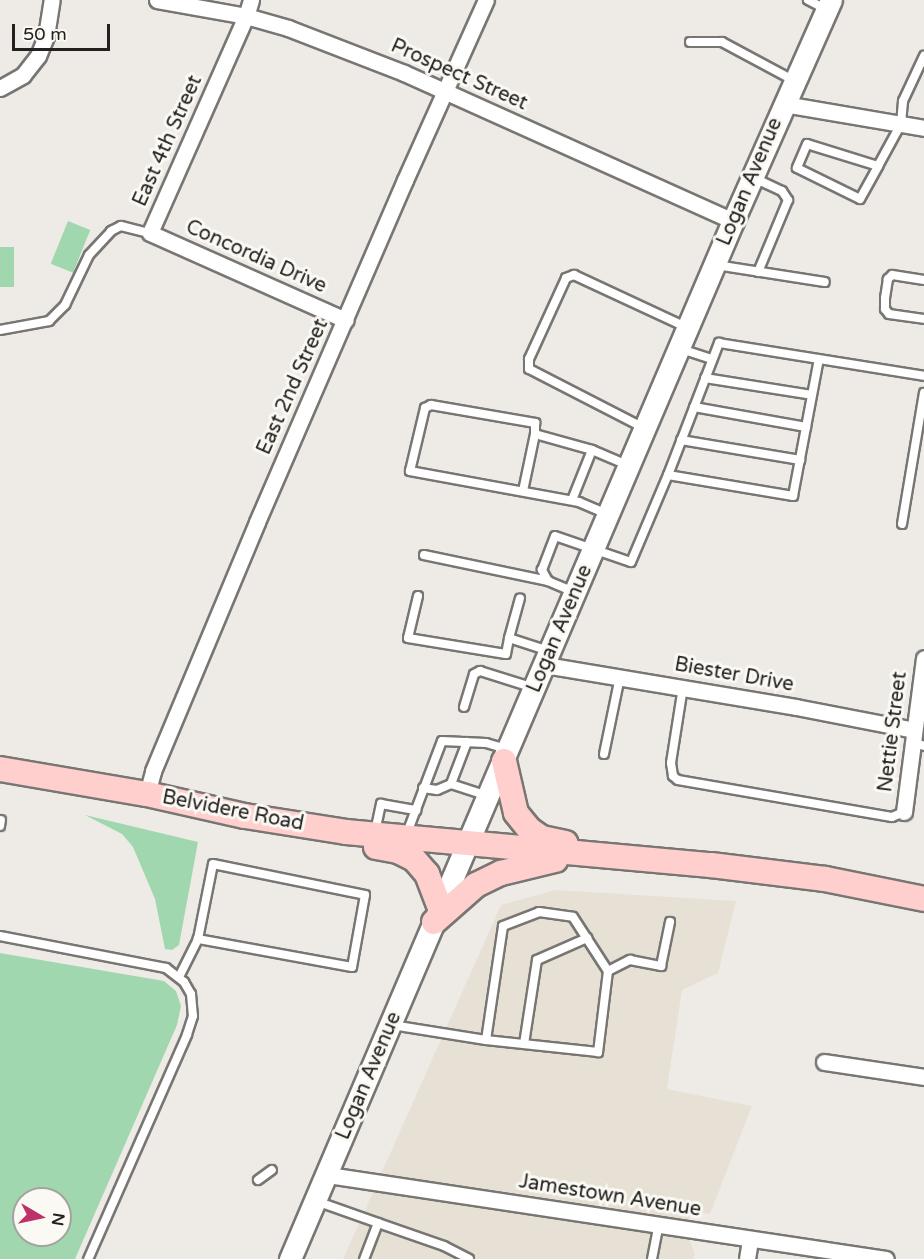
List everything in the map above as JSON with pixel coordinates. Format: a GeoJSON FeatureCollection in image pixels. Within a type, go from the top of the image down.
{"type":"FeatureCollection","features":[{"type":"Feature","properties":{"kind":"main road","name":"Logan Avenue"},"geometry":{"type":"LineString","coordinates":[[290,1259],[328,1175],[390,1024],[576,593],[714,265],[829,5]]}},
{"type":"Feature","properties":{"kind":"main road"},"geometry":{"type":"LineString","coordinates":[[506,755],[516,813],[530,830],[542,838],[590,847],[613,857]]}},
{"type":"Feature","properties":{"kind":"main road","name":"Belvidere Road"},"geometry":{"type":"LineString","coordinates":[[0,768],[147,794],[245,816],[374,835],[467,845]]}},
{"type":"Feature","properties":{"kind":"main road"},"geometry":{"type":"LineString","coordinates":[[311,826],[343,840],[398,851],[414,859],[427,874],[437,915],[476,885],[501,873],[555,860]]}},
{"type":"Feature","properties":{"kind":"main road"},"geometry":{"type":"LineString","coordinates":[[467,845],[711,865],[825,879],[924,899]]}},
{"type":"Feature","properties":{"kind":"main road"},"geometry":{"type":"LineString","coordinates":[[467,845],[555,860],[924,908]]}},
{"type":"Feature","properties":{"kind":"street"},"geometry":{"type":"LineString","coordinates":[[0,88],[23,75],[38,56],[46,36],[52,0]]}},
{"type":"Feature","properties":{"kind":"street","name":"Prospect Street"},"geometry":{"type":"LineString","coordinates":[[156,0],[246,16],[288,27],[444,91],[733,221]]}},
{"type":"Feature","properties":{"kind":"street","name":"East 4th Street"},"geometry":{"type":"LineString","coordinates":[[150,233],[251,0]]}},
{"type":"Feature","properties":{"kind":"street","name":"East 2nd Street"},"geometry":{"type":"LineString","coordinates":[[147,794],[153,771],[253,532],[444,91],[486,0]]}},
{"type":"Feature","properties":{"kind":"street"},"geometry":{"type":"LineString","coordinates":[[784,104],[924,128]]}},
{"type":"Feature","properties":{"kind":"street","name":"Concordia Drive"},"geometry":{"type":"LineString","coordinates":[[150,233],[345,320]]}},
{"type":"Feature","properties":{"kind":"street","name":"Biester Drive"},"geometry":{"type":"LineString","coordinates":[[548,658],[620,677],[683,687],[917,739]]}},
{"type":"Feature","properties":{"kind":"street","name":"Nettie Street"},"geometry":{"type":"LineString","coordinates":[[904,812],[917,739],[924,658]]}},
{"type":"Feature","properties":{"kind":"street"},"geometry":{"type":"LineString","coordinates":[[824,1062],[924,1077]]}},
{"type":"Feature","properties":{"kind":"street","name":"Jamestown Avenue"},"geometry":{"type":"LineString","coordinates":[[328,1175],[886,1259]]}},
{"type":"Feature","properties":{"kind":"street"},"geometry":{"type":"LineString","coordinates":[[747,1259],[750,1239]]}},
{"type":"Feature","properties":{"kind":"lane"},"geometry":{"type":"LineString","coordinates":[[808,0],[829,5]]}},
{"type":"Feature","properties":{"kind":"lane"},"geometry":{"type":"LineString","coordinates":[[690,42],[722,42],[794,81]]}},
{"type":"Feature","properties":{"kind":"lane"},"geometry":{"type":"LineString","coordinates":[[878,166],[807,144],[797,168],[861,199],[902,124],[903,101],[924,56]]}},
{"type":"Feature","properties":{"kind":"lane"},"geometry":{"type":"LineString","coordinates":[[752,177],[782,191],[788,200],[758,272]]}},
{"type":"Feature","properties":{"kind":"lane"},"geometry":{"type":"LineString","coordinates":[[0,330],[49,321],[65,305],[90,255],[111,231],[121,226],[150,233]]}},
{"type":"Feature","properties":{"kind":"lane"},"geometry":{"type":"LineString","coordinates":[[714,265],[825,282]]}},
{"type":"Feature","properties":{"kind":"lane"},"geometry":{"type":"LineString","coordinates":[[645,428],[529,369],[529,359],[566,278],[574,275],[688,328]]}},
{"type":"Feature","properties":{"kind":"lane"},"geometry":{"type":"LineString","coordinates":[[924,280],[892,275],[888,279],[885,309],[889,314],[924,319]]}},
{"type":"Feature","properties":{"kind":"lane"},"geometry":{"type":"LineString","coordinates":[[548,580],[542,570],[555,537],[631,562],[668,475],[719,343],[924,376]]}},
{"type":"Feature","properties":{"kind":"lane"},"geometry":{"type":"LineString","coordinates":[[679,348],[712,359]]}},
{"type":"Feature","properties":{"kind":"lane"},"geometry":{"type":"LineString","coordinates":[[668,475],[793,496],[819,359]]}},
{"type":"Feature","properties":{"kind":"lane"},"geometry":{"type":"LineString","coordinates":[[705,378],[812,395]]}},
{"type":"Feature","properties":{"kind":"lane"},"geometry":{"type":"LineString","coordinates":[[902,524],[924,393]]}},
{"type":"Feature","properties":{"kind":"lane"},"geometry":{"type":"LineString","coordinates":[[523,491],[535,434],[535,423],[431,405],[426,408],[410,471],[572,500],[609,515]]}},
{"type":"Feature","properties":{"kind":"lane"},"geometry":{"type":"LineString","coordinates":[[694,407],[806,427]]}},
{"type":"Feature","properties":{"kind":"lane"},"geometry":{"type":"LineString","coordinates":[[535,434],[592,450],[629,466]]}},
{"type":"Feature","properties":{"kind":"lane"},"geometry":{"type":"LineString","coordinates":[[681,440],[800,460]]}},
{"type":"Feature","properties":{"kind":"lane"},"geometry":{"type":"LineString","coordinates":[[572,500],[592,450]]}},
{"type":"Feature","properties":{"kind":"lane"},"geometry":{"type":"LineString","coordinates":[[424,555],[548,580],[576,593]]}},
{"type":"Feature","properties":{"kind":"lane"},"geometry":{"type":"LineString","coordinates":[[417,596],[408,638],[506,654],[520,598]]}},
{"type":"Feature","properties":{"kind":"lane"},"geometry":{"type":"LineString","coordinates":[[510,638],[548,658]]}},
{"type":"Feature","properties":{"kind":"lane"},"geometry":{"type":"LineString","coordinates":[[464,707],[474,674],[480,671],[535,689]]}},
{"type":"Feature","properties":{"kind":"lane"},"geometry":{"type":"LineString","coordinates":[[604,754],[620,677]]}},
{"type":"Feature","properties":{"kind":"lane"},"geometry":{"type":"LineString","coordinates":[[683,687],[671,763],[673,776],[678,780],[892,817],[904,812]]}},
{"type":"Feature","properties":{"kind":"lane"},"geometry":{"type":"LineString","coordinates":[[405,838],[442,741],[486,742],[506,755]]}},
{"type":"Feature","properties":{"kind":"lane"},"geometry":{"type":"LineString","coordinates":[[451,784],[467,742]]}},
{"type":"Feature","properties":{"kind":"lane"},"geometry":{"type":"LineString","coordinates":[[423,788],[437,790],[451,784],[488,796]]}},
{"type":"Feature","properties":{"kind":"lane"},"geometry":{"type":"LineString","coordinates":[[374,835],[381,804],[416,810]]}},
{"type":"Feature","properties":{"kind":"lane"},"geometry":{"type":"LineString","coordinates":[[179,977],[198,939],[213,864],[365,894],[352,967],[198,939]]}},
{"type":"Feature","properties":{"kind":"lane"},"geometry":{"type":"LineString","coordinates":[[390,1024],[486,1040],[598,1052],[608,971],[573,917],[539,912],[503,926],[486,1040]]}},
{"type":"Feature","properties":{"kind":"lane"},"geometry":{"type":"LineString","coordinates":[[608,971],[630,960],[661,966],[670,922]]}},
{"type":"Feature","properties":{"kind":"lane"},"geometry":{"type":"LineString","coordinates":[[0,936],[166,968],[179,977],[191,994],[193,1002],[190,1026],[88,1259]]}},
{"type":"Feature","properties":{"kind":"lane"},"geometry":{"type":"LineString","coordinates":[[524,1044],[537,960],[586,938]]}},
{"type":"Feature","properties":{"kind":"lane"},"geometry":{"type":"LineString","coordinates":[[258,1180],[272,1170]]}},
{"type":"Feature","properties":{"kind":"lane"},"geometry":{"type":"LineString","coordinates":[[316,1201],[444,1246],[469,1259]]}},
{"type":"Feature","properties":{"kind":"lane"},"geometry":{"type":"LineString","coordinates":[[364,1259],[378,1223]]}},
{"type":"Feature","properties":{"kind":"lane"},"geometry":{"type":"LineString","coordinates":[[652,1259],[659,1224]]}},
{"type":"Feature","properties":{"kind":"shaded area"},"geometry":{"type":"Polygon","coordinates":[[[556,890],[736,901],[718,973],[682,990],[667,1089],[752,1106],[710,1214],[690,1211],[689,1238],[695,1255],[693,1259],[343,1259],[501,905],[556,890]]]}},
{"type":"Feature","properties":{"kind":"green space"},"geometry":{"type":"Polygon","coordinates":[[[68,221],[90,230],[73,273],[51,264],[68,221]]]}},
{"type":"Feature","properties":{"kind":"green space"},"geometry":{"type":"Polygon","coordinates":[[[0,247],[14,247],[14,287],[0,287],[0,247]]]}},
{"type":"Feature","properties":{"kind":"green space"},"geometry":{"type":"Polygon","coordinates":[[[85,815],[198,842],[179,945],[172,950],[165,949],[155,899],[133,847],[122,834],[85,815]]]}},
{"type":"Feature","properties":{"kind":"green space"},"geometry":{"type":"Polygon","coordinates":[[[0,953],[164,981],[176,991],[181,1006],[177,1025],[75,1259],[0,1259],[0,953]]]}}]}
